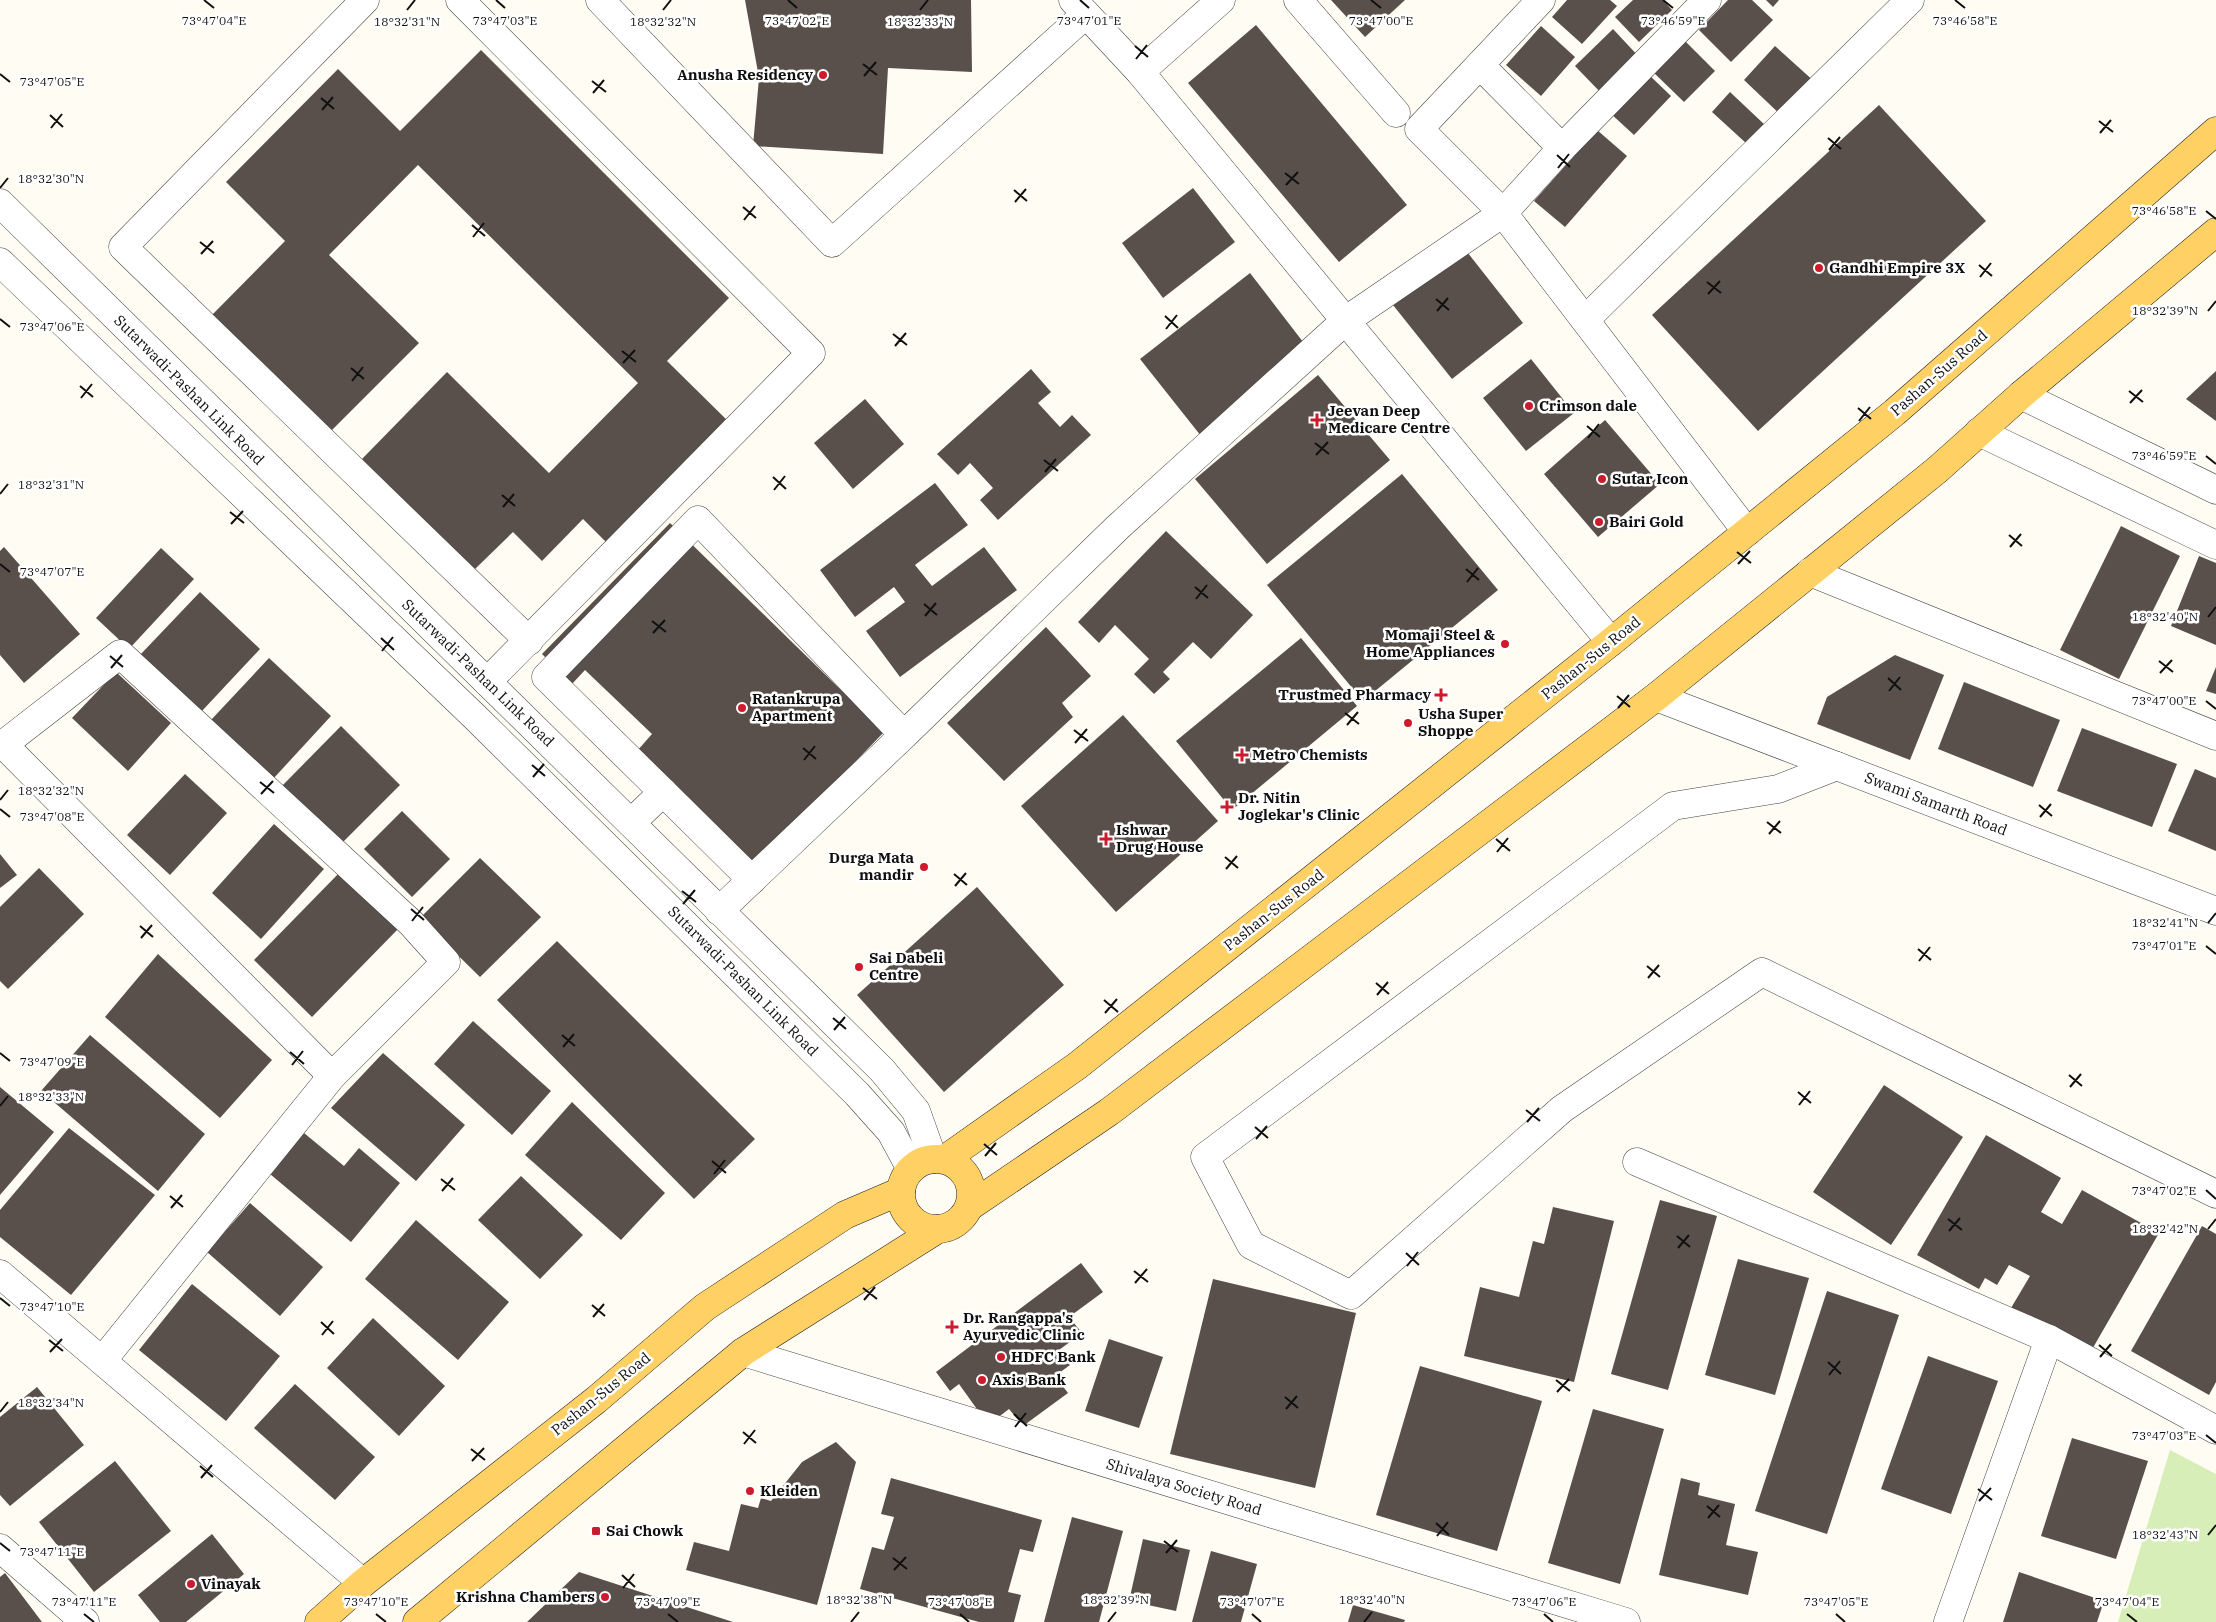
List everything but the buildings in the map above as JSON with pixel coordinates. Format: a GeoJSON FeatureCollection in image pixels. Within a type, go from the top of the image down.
{"type":"FeatureCollection","features":[{"type":"Feature","properties":{"kind":"main road","name":"Pashan-Sus Road"},"geometry":{"type":"LineString","coordinates":[[319,1622],[363,1583],[596,1400],[706,1307],[845,1215],[923,1170],[1077,1066],[1611,642],[1895,412],[2216,131]]}},
{"type":"Feature","properties":{"kind":"main road"},"geometry":{"type":"LineString","coordinates":[[417,1622],[743,1352],[938,1229],[955,1223],[969,1207],[1109,1112],[1656,697],[1937,470],[2020,394],[2216,232]]}},
{"type":"Feature","properties":{"kind":"main road"},"geometry":{"type":"LineString","coordinates":[[938,1229],[923,1226],[906,1213],[923,1170],[965,1173],[970,1184],[972,1196],[969,1207]]}},
{"type":"Feature","properties":{"kind":"street"},"geometry":{"type":"LineString","coordinates":[[365,0],[123,247],[529,641]]}},
{"type":"Feature","properties":{"kind":"street"},"geometry":{"type":"LineString","coordinates":[[460,0],[811,353],[487,682]]}},
{"type":"Feature","properties":{"kind":"street"},"geometry":{"type":"LineString","coordinates":[[600,0],[832,242],[1079,7],[1140,72],[1611,642]]}},
{"type":"Feature","properties":{"kind":"street"},"geometry":{"type":"LineString","coordinates":[[1140,72],[1221,0]]}},
{"type":"Feature","properties":{"kind":"street"},"geometry":{"type":"LineString","coordinates":[[1298,0],[1396,113]]}},
{"type":"Feature","properties":{"kind":"street"},"geometry":{"type":"LineString","coordinates":[[1541,0],[1419,129],[1503,212],[1747,532]]}},
{"type":"Feature","properties":{"kind":"street"},"geometry":{"type":"LineString","coordinates":[[719,911],[1118,528],[1345,320],[1503,212],[1562,148],[1707,0]]}},
{"type":"Feature","properties":{"kind":"street"},"geometry":{"type":"LineString","coordinates":[[1585,320],[1910,0]]}},
{"type":"Feature","properties":{"kind":"street"},"geometry":{"type":"LineString","coordinates":[[1480,65],[1562,148]]}},
{"type":"Feature","properties":{"kind":"street","name":"Sutarwadi-Pashan Link Road"},"geometry":{"type":"LineString","coordinates":[[0,203],[882,1070],[916,1111],[923,1170]]}},
{"type":"Feature","properties":{"kind":"street","name":"Sutarwadi-Pashan Link Road"},"geometry":{"type":"LineString","coordinates":[[0,262],[475,717],[857,1094],[923,1170]]}},
{"type":"Feature","properties":{"kind":"street"},"geometry":{"type":"LineString","coordinates":[[2020,394],[2216,490]]}},
{"type":"Feature","properties":{"kind":"street"},"geometry":{"type":"LineString","coordinates":[[1978,432],[2216,545]]}},
{"type":"Feature","properties":{"kind":"street"},"geometry":{"type":"LineString","coordinates":[[271,521],[295,495]]}},
{"type":"Feature","properties":{"kind":"street"},"geometry":{"type":"LineString","coordinates":[[752,880],[546,678],[698,520],[904,735]]}},
{"type":"Feature","properties":{"kind":"street"},"geometry":{"type":"LineString","coordinates":[[1810,572],[2216,736]]}},
{"type":"Feature","properties":{"kind":"street"},"geometry":{"type":"LineString","coordinates":[[102,1361],[332,1076],[446,962],[411,923],[120,654],[2,745],[332,1076]]}},
{"type":"Feature","properties":{"kind":"street","name":"Swami Samarth Road"},"geometry":{"type":"LineString","coordinates":[[1656,697],[2216,911]]}},
{"type":"Feature","properties":{"kind":"street"},"geometry":{"type":"LineString","coordinates":[[1837,766],[1778,788],[1673,806],[1204,1157],[1251,1245],[1351,1295],[1562,1109],[1762,972],[2216,1194]]}},
{"type":"Feature","properties":{"kind":"street"},"geometry":{"type":"LineString","coordinates":[[631,823],[663,792]]}},
{"type":"Feature","properties":{"kind":"street"},"geometry":{"type":"LineString","coordinates":[[1637,1162],[2048,1339],[2216,1430]]}},
{"type":"Feature","properties":{"kind":"street"},"geometry":{"type":"LineString","coordinates":[[0,1274],[363,1583]]}},
{"type":"Feature","properties":{"kind":"street"},"geometry":{"type":"LineString","coordinates":[[1948,1622],[2048,1339]]}},
{"type":"Feature","properties":{"kind":"street","name":"Shivalaya Society Road"},"geometry":{"type":"LineString","coordinates":[[743,1352],[1626,1622]]}},
{"type":"Feature","properties":{"kind":"street"},"geometry":{"type":"LineString","coordinates":[[0,1548],[85,1622]]}},
{"type":"Feature","properties":{"kind":"green space"},"geometry":{"type":"Polygon","coordinates":[[[2170,1450],[2216,1474],[2216,1622],[2118,1622],[2170,1450]]]}},
{"type":"Feature","properties":{"kind":"place","name":"Anusha Residency"},"geometry":{"type":"Point","coordinates":[823,75]}},
{"type":"Feature","properties":{"kind":"place","name":"Gandhi Empire 3X"},"geometry":{"type":"Point","coordinates":[1819,268]}},
{"type":"Feature","properties":{"kind":"place","name":"Crimson dale"},"geometry":{"type":"Point","coordinates":[1529,406]}},
{"type":"Feature","properties":{"kind":"place","name":"Jeevan Deep Medicare Centre"},"geometry":{"type":"Point","coordinates":[1317,420]}},
{"type":"Feature","properties":{"kind":"place","name":"Sutar Icon"},"geometry":{"type":"Point","coordinates":[1602,479]}},
{"type":"Feature","properties":{"kind":"place","name":"Bairi Gold"},"geometry":{"type":"Point","coordinates":[1599,522]}},
{"type":"Feature","properties":{"kind":"place","name":"Momaji Steel & Home Appliances"},"geometry":{"type":"Point","coordinates":[1505,644]}},
{"type":"Feature","properties":{"kind":"place","name":"Trustmed Pharmacy"},"geometry":{"type":"Point","coordinates":[1441,695]}},
{"type":"Feature","properties":{"kind":"place","name":"Ratankrupa Apartment"},"geometry":{"type":"Point","coordinates":[742,708]}},
{"type":"Feature","properties":{"kind":"place","name":"Usha Super Shoppe"},"geometry":{"type":"Point","coordinates":[1408,723]}},
{"type":"Feature","properties":{"kind":"place","name":"Metro Chemists"},"geometry":{"type":"Point","coordinates":[1242,755]}},
{"type":"Feature","properties":{"kind":"place","name":"Dr. Nitin Joglekar's Clinic"},"geometry":{"type":"Point","coordinates":[1227,807]}},
{"type":"Feature","properties":{"kind":"place","name":"Ishwar Drug House"},"geometry":{"type":"Point","coordinates":[1106,839]}},
{"type":"Feature","properties":{"kind":"place","name":"Durga Mata mandir"},"geometry":{"type":"Point","coordinates":[924,867]}},
{"type":"Feature","properties":{"kind":"place","name":"Sai Dabeli Centre"},"geometry":{"type":"Point","coordinates":[859,967]}},
{"type":"Feature","properties":{"kind":"place","name":"Dr. Rangappa's Ayurvedic Clinic"},"geometry":{"type":"Point","coordinates":[952,1327]}},
{"type":"Feature","properties":{"kind":"place","name":"HDFC Bank"},"geometry":{"type":"Point","coordinates":[1001,1357]}},
{"type":"Feature","properties":{"kind":"place","name":"Axis Bank"},"geometry":{"type":"Point","coordinates":[982,1380]}},
{"type":"Feature","properties":{"kind":"place","name":"Kleiden"},"geometry":{"type":"Point","coordinates":[750,1491]}},
{"type":"Feature","properties":{"kind":"place","name":"Sai Chowk"},"geometry":{"type":"Point","coordinates":[596,1531]}},
{"type":"Feature","properties":{"kind":"place","name":"Vinayak"},"geometry":{"type":"Point","coordinates":[191,1584]}},
{"type":"Feature","properties":{"kind":"place","name":"Krishna Chambers"},"geometry":{"type":"Point","coordinates":[605,1597]}}]}
